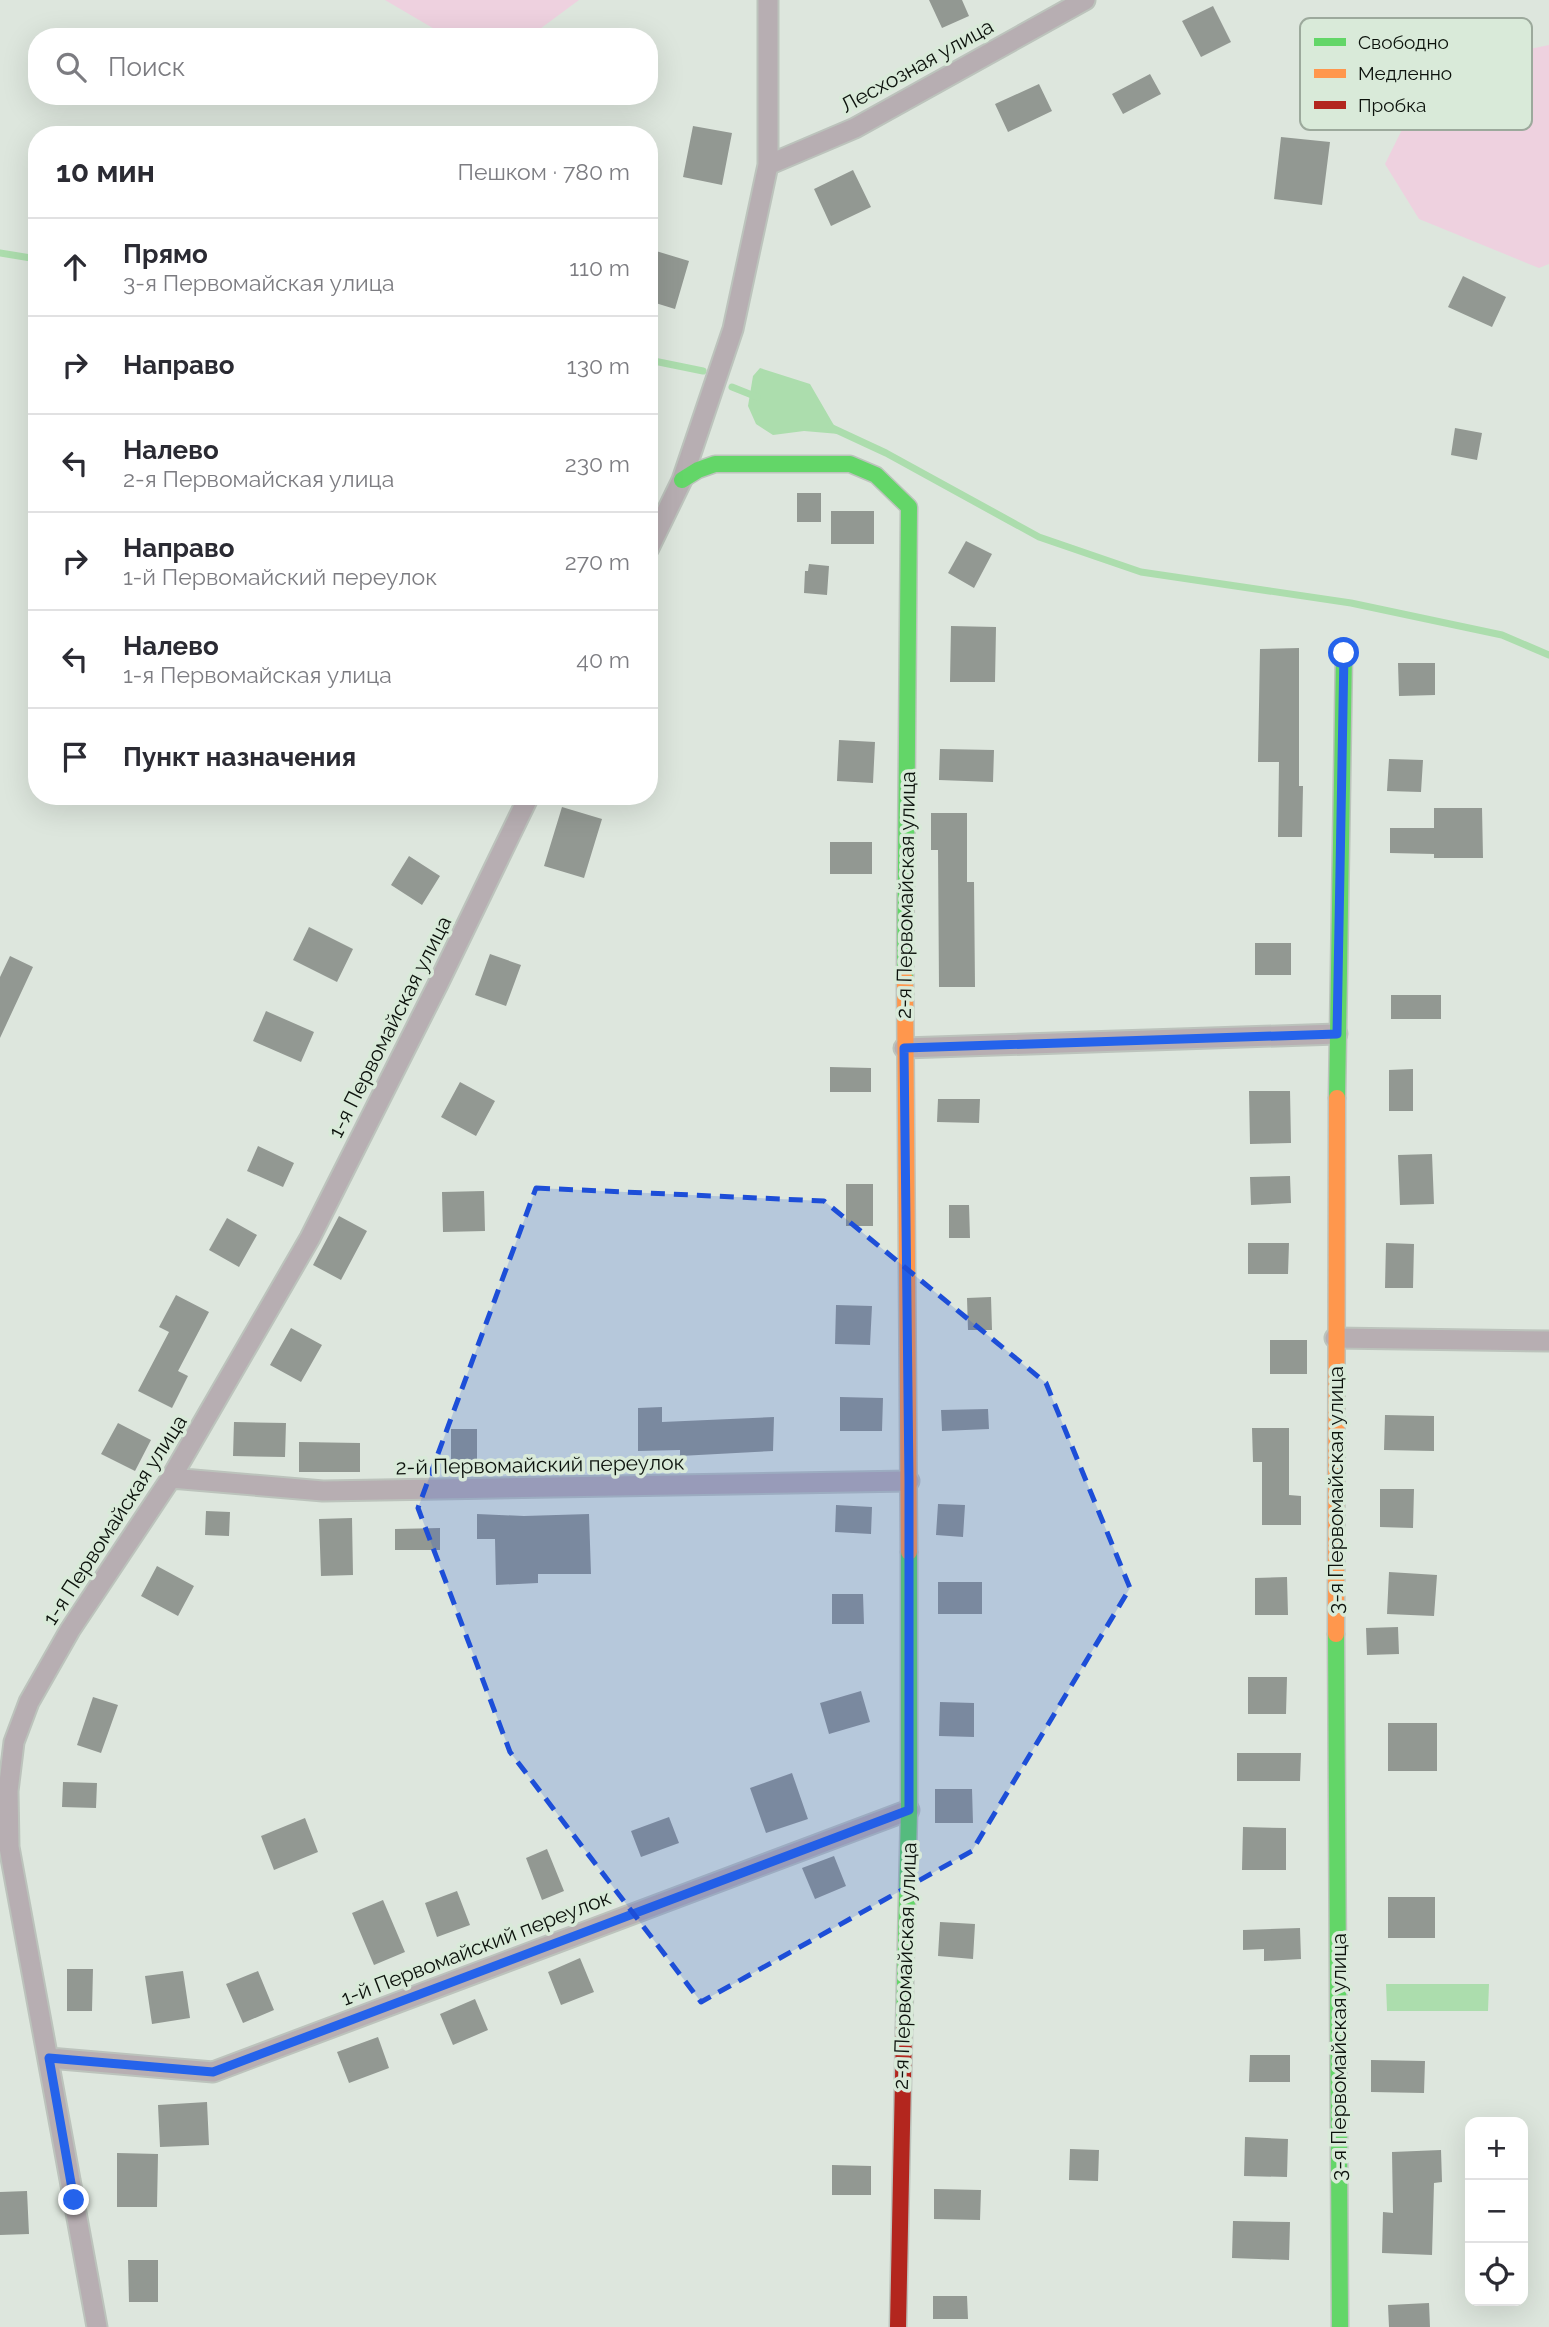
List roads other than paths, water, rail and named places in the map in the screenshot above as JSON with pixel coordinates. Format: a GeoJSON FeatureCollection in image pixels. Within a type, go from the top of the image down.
{"type":"FeatureCollection","features":[{"type":"Feature","properties":{"kind":"street"},"geometry":{"type":"LineString","coordinates":[[658,529],[682,480],[733,330],[768,165],[768,0]]}},
{"type":"Feature","properties":{"kind":"street","name":"Лесхозная улица"},"geometry":{"type":"LineString","coordinates":[[768,165],[855,128],[1085,0]]}},
{"type":"Feature","properties":{"kind":"street","name":"2-я Первомайская улица"},"geometry":{"type":"LineString","coordinates":[[682,480],[715,464],[850,464],[876,475],[909,507],[904,1048],[909,1480],[909,1810],[898,2327]]}},
{"type":"Feature","properties":{"kind":"street","name":"3-я Первомайская улица"},"geometry":{"type":"LineString","coordinates":[[1340,2327],[1335,1338],[1344,653]]}},
{"type":"Feature","properties":{"kind":"street","name":"1-я Первомайская улица"},"geometry":{"type":"LineString","coordinates":[[97,2327],[49,2058],[5,1842],[14,1742],[29,1702],[70,1630],[171,1478],[310,1238],[525,805]]}},
{"type":"Feature","properties":{"kind":"street"},"geometry":{"type":"LineString","coordinates":[[904,1048],[1337,1034]]}},
{"type":"Feature","properties":{"kind":"street"},"geometry":{"type":"LineString","coordinates":[[1335,1338],[1549,1342]]}},
{"type":"Feature","properties":{"kind":"street","name":"2-й Первомайский переулок"},"geometry":{"type":"LineString","coordinates":[[171,1478],[323,1491],[909,1480]]}},
{"type":"Feature","properties":{"kind":"street","name":"1-й Первомайский переулок"},"geometry":{"type":"LineString","coordinates":[[49,2058],[213,2072],[909,1810]]}},
{"type":"Feature","properties":{"kind":"waterway"},"geometry":{"type":"LineString","coordinates":[[0,253],[28,258]]}},
{"type":"Feature","properties":{"kind":"waterway"},"geometry":{"type":"LineString","coordinates":[[658,362],[703,371]]}},
{"type":"Feature","properties":{"kind":"waterway"},"geometry":{"type":"LineString","coordinates":[[732,387],[757,397]]}},
{"type":"Feature","properties":{"kind":"waterway"},"geometry":{"type":"LineString","coordinates":[[830,427],[886,453],[1039,537],[1141,572],[1351,603],[1502,635],[1549,655]]}}]}
